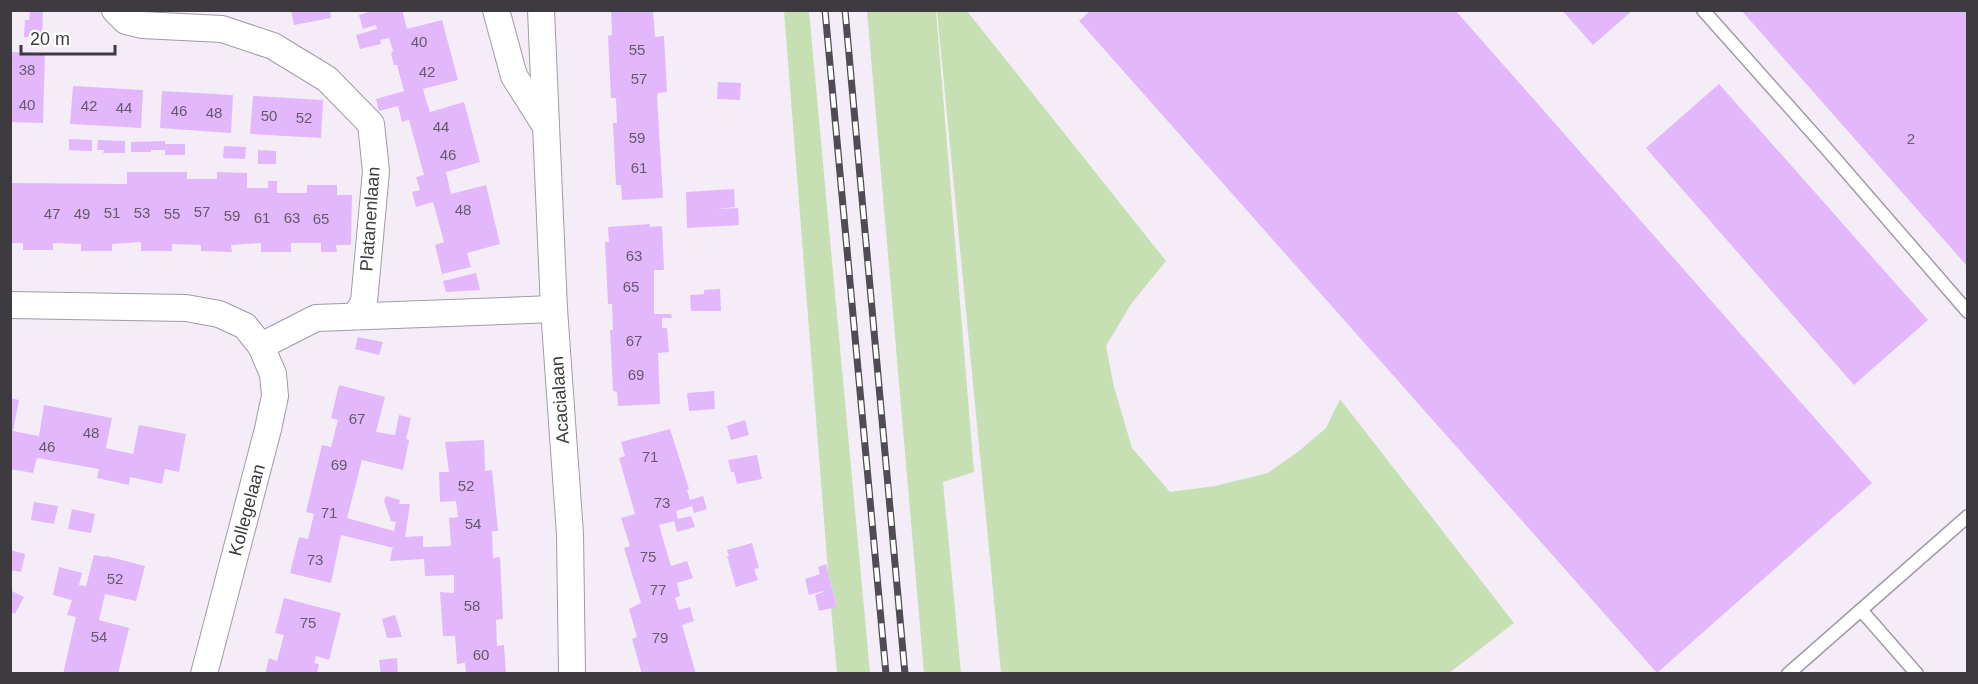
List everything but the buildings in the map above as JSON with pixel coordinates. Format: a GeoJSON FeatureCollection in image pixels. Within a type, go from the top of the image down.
{"type":"FeatureCollection","features":[{"type":"Feature","properties":{"kind":"street","name":"Platanenlaan"},"geometry":{"type":"LineString","coordinates":[[115,10],[126,21],[142,26],[222,29],[273,46],[327,79],[371,124],[376,171],[364,302],[356,315]]}},
{"type":"Feature","properties":{"kind":"street"},"geometry":{"type":"LineString","coordinates":[[496,10],[514,76],[546,126]]}},
{"type":"Feature","properties":{"kind":"street","name":"Acacialaan"},"geometry":{"type":"LineString","coordinates":[[542,10],[554,309],[570,534],[572,674]]}},
{"type":"Feature","properties":{"kind":"street","name":"Kollegelaan"},"geometry":{"type":"LineString","coordinates":[[10,304],[186,308],[219,314],[245,326],[261,346],[273,374],[275,396],[204,674]]}},
{"type":"Feature","properties":{"kind":"street"},"geometry":{"type":"LineString","coordinates":[[261,346],[315,318],[554,309]]}},
{"type":"Feature","properties":{"kind":"lane"},"geometry":{"type":"LineString","coordinates":[[1703,10],[1968,312]]}},
{"type":"Feature","properties":{"kind":"lane"},"geometry":{"type":"LineString","coordinates":[[1788,674],[1968,516]]}},
{"type":"Feature","properties":{"kind":"lane"},"geometry":{"type":"LineString","coordinates":[[1861,610],[1917,674]]}},
{"type":"Feature","properties":{"kind":"green space"},"geometry":{"type":"Polygon","coordinates":[[[784,11],[809,11],[870,673],[837,673],[831,608],[837,606],[828,571],[784,11]]]}},
{"type":"Feature","properties":{"kind":"green space"},"geometry":{"type":"Polygon","coordinates":[[[867,11],[936,11],[974,472],[943,482],[961,673],[924,673],[867,11]]]}},
{"type":"Feature","properties":{"kind":"green space"},"geometry":{"type":"Polygon","coordinates":[[[937,11],[967,11],[1166,261],[1131,304],[1106,346],[1114,387],[1132,448],[1170,492],[1215,486],[1268,473],[1326,428],[1340,399],[1514,623],[1449,673],[1001,673],[937,11]]]}},
{"type":"Feature","properties":{"kind":"railway"},"geometry":{"type":"LineString","coordinates":[[825,10],[886,674]]}},
{"type":"Feature","properties":{"kind":"railway"},"geometry":{"type":"LineString","coordinates":[[845,10],[905,674]]}}]}
